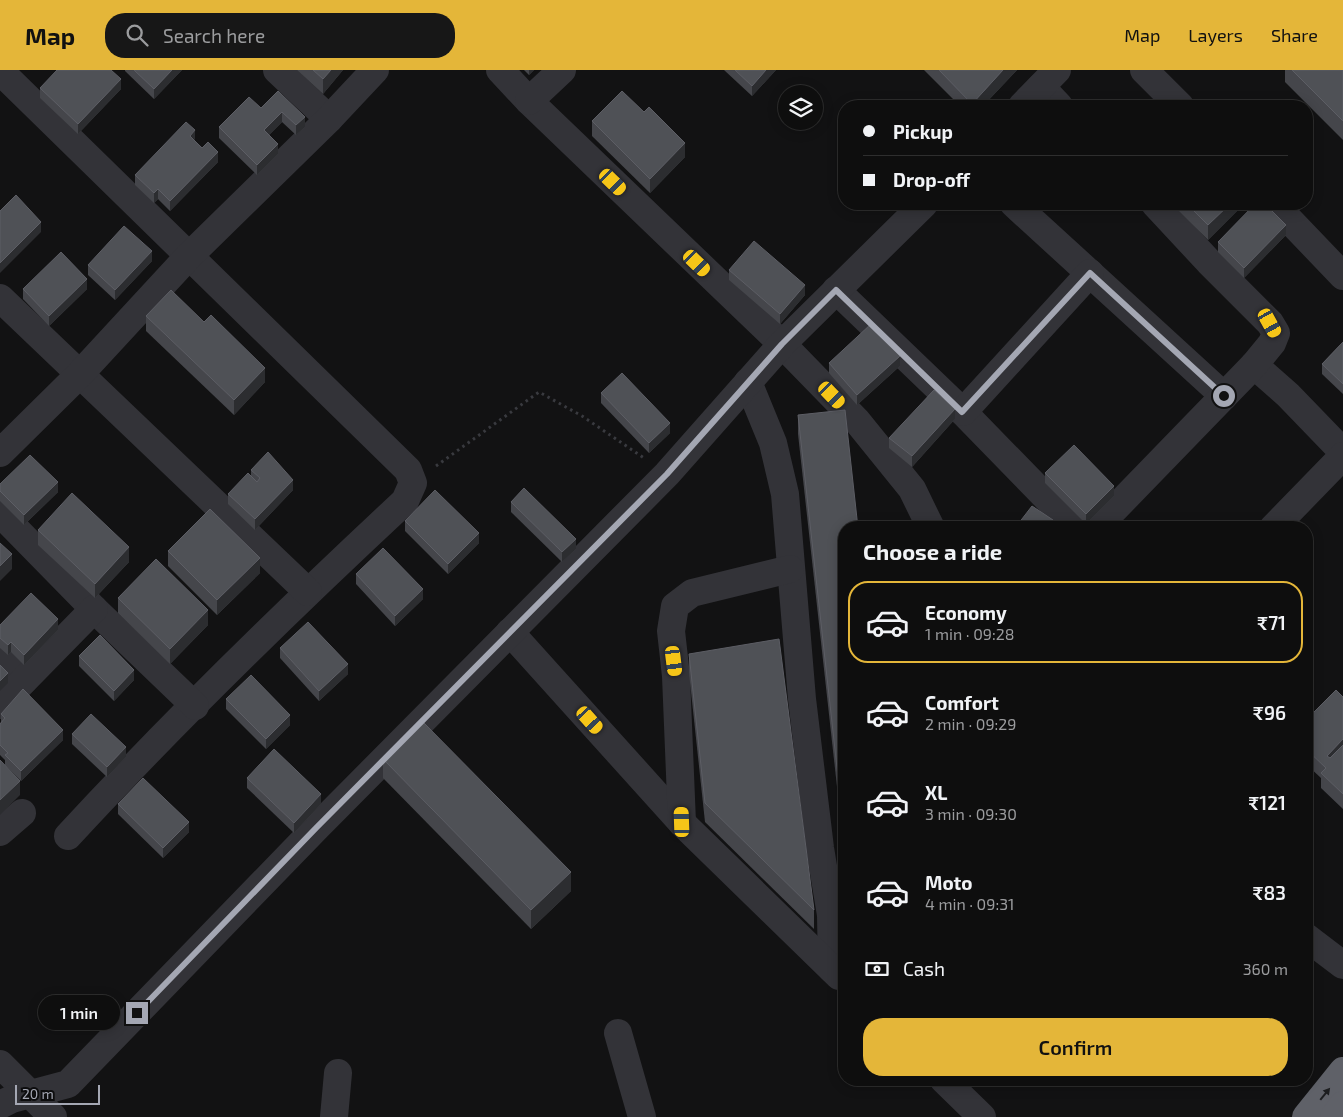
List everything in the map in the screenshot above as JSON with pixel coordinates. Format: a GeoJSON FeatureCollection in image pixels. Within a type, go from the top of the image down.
{"type":"FeatureCollection","features":[{"type":"Feature","properties":{"kind":"highway"},"geometry":{"type":"LineString","coordinates":[[1306,1117],[1343,1071]]}},
{"type":"Feature","properties":{"kind":"highway"},"geometry":{"type":"LineString","coordinates":[[1334,1117],[1343,1105]]}},
{"type":"Feature","properties":{"kind":"street"},"geometry":{"type":"LineString","coordinates":[[277,70],[329,119]]}},
{"type":"Feature","properties":{"kind":"street"},"geometry":{"type":"LineString","coordinates":[[0,452],[79,375],[188,257],[329,119],[375,70]]}},
{"type":"Feature","properties":{"kind":"street"},"geometry":{"type":"LineString","coordinates":[[500,70],[529,101],[782,344],[856,421],[912,489],[928,521]]}},
{"type":"Feature","properties":{"kind":"street"},"geometry":{"type":"LineString","coordinates":[[529,101],[562,70]]}},
{"type":"Feature","properties":{"kind":"street"},"geometry":{"type":"LineString","coordinates":[[1144,70],[1174,100]]}},
{"type":"Feature","properties":{"kind":"street"},"geometry":{"type":"LineString","coordinates":[[0,71],[188,257],[408,470],[413,484],[405,501],[227,669],[195,706],[68,836]]}},
{"type":"Feature","properties":{"kind":"street"},"geometry":{"type":"LineString","coordinates":[[1032,100],[1052,88]]}},
{"type":"Feature","properties":{"kind":"street"},"geometry":{"type":"LineString","coordinates":[[0,1105],[12,1099],[68,1084],[667,474],[782,344],[918,210]]}},
{"type":"Feature","properties":{"kind":"street"},"geometry":{"type":"LineString","coordinates":[[1021,210],[1224,396]]}},
{"type":"Feature","properties":{"kind":"street"},"geometry":{"type":"LineString","coordinates":[[1103,521],[1254,365],[1272,343],[1276,333],[1270,323],[1161,210]]}},
{"type":"Feature","properties":{"kind":"street"},"geometry":{"type":"LineString","coordinates":[[1280,210],[1343,276]]}},
{"type":"Feature","properties":{"kind":"street"},"geometry":{"type":"LineString","coordinates":[[962,412],[1090,273]]}},
{"type":"Feature","properties":{"kind":"street"},"geometry":{"type":"LineString","coordinates":[[836,290],[962,412],[1069,521]]}},
{"type":"Feature","properties":{"kind":"street"},"geometry":{"type":"LineString","coordinates":[[0,298],[308,592]]}},
{"type":"Feature","properties":{"kind":"street"},"geometry":{"type":"LineString","coordinates":[[1254,365],[1288,395],[1343,452]]}},
{"type":"Feature","properties":{"kind":"street"},"geometry":{"type":"LineString","coordinates":[[748,382],[773,443],[781,470],[803,709],[830,915],[838,957]]}},
{"type":"Feature","properties":{"kind":"street"},"geometry":{"type":"LineString","coordinates":[[1280,521],[1343,456]]}},
{"type":"Feature","properties":{"kind":"street"},"geometry":{"type":"LineString","coordinates":[[0,513],[94,609],[195,706]]}},
{"type":"Feature","properties":{"kind":"street"},"geometry":{"type":"LineString","coordinates":[[682,822],[676,676],[671,631],[675,606],[692,593],[790,569]]}},
{"type":"Feature","properties":{"kind":"street"},"geometry":{"type":"LineString","coordinates":[[0,705],[94,609]]}},
{"type":"Feature","properties":{"kind":"street"},"geometry":{"type":"LineString","coordinates":[[510,632],[682,822],[838,966]]}},
{"type":"Feature","properties":{"kind":"street"},"geometry":{"type":"LineString","coordinates":[[0,659],[24,680]]}},
{"type":"Feature","properties":{"kind":"street"},"geometry":{"type":"LineString","coordinates":[[0,832],[22,813]]}},
{"type":"Feature","properties":{"kind":"street"},"geometry":{"type":"LineString","coordinates":[[1313,942],[1343,964]]}},
{"type":"Feature","properties":{"kind":"street"},"geometry":{"type":"LineString","coordinates":[[618,1033],[642,1117]]}},
{"type":"Feature","properties":{"kind":"street"},"geometry":{"type":"LineString","coordinates":[[0,1064],[53,1117]]}},
{"type":"Feature","properties":{"kind":"street"},"geometry":{"type":"LineString","coordinates":[[334,1117],[338,1073]]}},
{"type":"Feature","properties":{"kind":"street"},"geometry":{"type":"LineString","coordinates":[[950,1086],[982,1117]]}},
{"type":"Feature","properties":{"kind":"path"},"geometry":{"type":"LineString","coordinates":[[413,484],[540,392],[582,416],[667,474]]}},
{"type":"Feature","properties":{"kind":"building"},"geometry":{"type":"Polygon","coordinates":[[[57,70],[111,70],[121,79],[78,124],[40,88],[57,70]]]}},
{"type":"Feature","properties":{"kind":"building"},"geometry":{"type":"Polygon","coordinates":[[[134,70],[172,70],[154,89],[134,70]]]}},
{"type":"Feature","properties":{"kind":"building"},"geometry":{"type":"Polygon","coordinates":[[[313,70],[331,70],[323,79],[313,70]]]}},
{"type":"Feature","properties":{"kind":"building"},"geometry":{"type":"Polygon","coordinates":[[[735,70],[766,70],[752,86],[735,70]]]}},
{"type":"Feature","properties":{"kind":"building"},"geometry":{"type":"Polygon","coordinates":[[[939,70],[1003,70],[976,100],[968,100],[939,70]]]}},
{"type":"Feature","properties":{"kind":"building"},"geometry":{"type":"Polygon","coordinates":[[[1292,70],[1343,70],[1343,121],[1292,70]]]}},
{"type":"Feature","properties":{"kind":"building"},"geometry":{"type":"Polygon","coordinates":[[[278,91],[305,117],[296,125],[282,112],[264,130],[278,144],[257,165],[219,127],[249,97],[261,108],[278,91]]]}},
{"type":"Feature","properties":{"kind":"building"},"geometry":{"type":"Polygon","coordinates":[[[622,91],[644,112],[649,107],[685,143],[650,179],[592,121],[622,91]]]}},
{"type":"Feature","properties":{"kind":"building"},"geometry":{"type":"Polygon","coordinates":[[[186,122],[195,130],[190,136],[202,148],[208,142],[218,152],[170,201],[158,189],[154,193],[135,175],[186,122]]]}},
{"type":"Feature","properties":{"kind":"building"},"geometry":{"type":"Polygon","coordinates":[[[16,195],[41,222],[0,263],[0,211],[16,195]]]}},
{"type":"Feature","properties":{"kind":"building"},"geometry":{"type":"Polygon","coordinates":[[[1193,210],[1224,210],[1208,225],[1193,210]]]}},
{"type":"Feature","properties":{"kind":"building"},"geometry":{"type":"Polygon","coordinates":[[[1249,210],[1271,210],[1286,225],[1244,268],[1218,242],[1249,210]]]}},
{"type":"Feature","properties":{"kind":"building"},"geometry":{"type":"Polygon","coordinates":[[[124,226],[152,251],[115,290],[88,265],[124,226]]]}},
{"type":"Feature","properties":{"kind":"building"},"geometry":{"type":"Polygon","coordinates":[[[754,241],[805,285],[780,314],[729,270],[754,241]]]}},
{"type":"Feature","properties":{"kind":"building"},"geometry":{"type":"Polygon","coordinates":[[[61,252],[87,279],[49,316],[23,289],[61,252]]]}},
{"type":"Feature","properties":{"kind":"building"},"geometry":{"type":"Polygon","coordinates":[[[171,290],[204,322],[211,315],[265,368],[234,400],[146,316],[171,290]]]}},
{"type":"Feature","properties":{"kind":"building"},"geometry":{"type":"Polygon","coordinates":[[[871,324],[900,356],[857,395],[829,363],[871,324]]]}},
{"type":"Feature","properties":{"kind":"building"},"geometry":{"type":"Polygon","coordinates":[[[1343,342],[1343,384],[1322,364],[1343,342]]]}},
{"type":"Feature","properties":{"kind":"building"},"geometry":{"type":"Polygon","coordinates":[[[622,373],[670,423],[649,443],[601,393],[622,373]]]}},
{"type":"Feature","properties":{"kind":"building"},"geometry":{"type":"Polygon","coordinates":[[[934,390],[955,409],[912,456],[889,438],[934,390]]]}},
{"type":"Feature","properties":{"kind":"building"},"geometry":{"type":"Polygon","coordinates":[[[845,410],[857,521],[838,521],[838,777],[798,415],[845,410]]]}},
{"type":"Feature","properties":{"kind":"building"},"geometry":{"type":"Polygon","coordinates":[[[1074,445],[1114,486],[1086,514],[1045,473],[1074,445]]]}},
{"type":"Feature","properties":{"kind":"building"},"geometry":{"type":"Polygon","coordinates":[[[268,452],[293,480],[255,519],[228,494],[248,473],[257,482],[260,478],[251,470],[268,452]]]}},
{"type":"Feature","properties":{"kind":"building"},"geometry":{"type":"Polygon","coordinates":[[[30,455],[58,482],[24,515],[0,491],[0,484],[30,455]]]}},
{"type":"Feature","properties":{"kind":"building"},"geometry":{"type":"Polygon","coordinates":[[[524,488],[576,539],[562,552],[511,502],[524,488]]]}},
{"type":"Feature","properties":{"kind":"building"},"geometry":{"type":"Polygon","coordinates":[[[435,490],[479,533],[448,564],[405,521],[435,490]]]}},
{"type":"Feature","properties":{"kind":"building"},"geometry":{"type":"Polygon","coordinates":[[[72,493],[129,547],[95,584],[38,530],[72,493]]]}},
{"type":"Feature","properties":{"kind":"building"},"geometry":{"type":"Polygon","coordinates":[[[1032,506],[1053,520],[1052,521],[1020,521],[1032,506]]]}},
{"type":"Feature","properties":{"kind":"building"},"geometry":{"type":"Polygon","coordinates":[[[210,509],[260,558],[217,600],[168,551],[210,509]]]}},
{"type":"Feature","properties":{"kind":"building"},"geometry":{"type":"Polygon","coordinates":[[[0,543],[12,554],[0,566],[0,543]]]}},
{"type":"Feature","properties":{"kind":"building"},"geometry":{"type":"Polygon","coordinates":[[[383,548],[423,589],[395,616],[356,574],[383,548]]]}},
{"type":"Feature","properties":{"kind":"building"},"geometry":{"type":"Polygon","coordinates":[[[156,559],[208,610],[170,649],[118,598],[156,559]]]}},
{"type":"Feature","properties":{"kind":"building"},"geometry":{"type":"Polygon","coordinates":[[[31,593],[58,619],[24,655],[11,642],[8,645],[0,638],[0,625],[31,593]]]}},
{"type":"Feature","properties":{"kind":"building"},"geometry":{"type":"Polygon","coordinates":[[[308,622],[348,664],[319,691],[280,648],[308,622]]]}},
{"type":"Feature","properties":{"kind":"building"},"geometry":{"type":"Polygon","coordinates":[[[100,635],[134,670],[114,691],[79,656],[100,635]]]}},
{"type":"Feature","properties":{"kind":"building"},"geometry":{"type":"Polygon","coordinates":[[[779,639],[814,910],[705,803],[689,654],[779,639]]]}},
{"type":"Feature","properties":{"kind":"building"},"geometry":{"type":"Polygon","coordinates":[[[0,665],[8,673],[0,681],[0,665]]]}},
{"type":"Feature","properties":{"kind":"building"},"geometry":{"type":"Polygon","coordinates":[[[251,675],[290,715],[266,739],[226,699],[251,675]]]}},
{"type":"Feature","properties":{"kind":"building"},"geometry":{"type":"Polygon","coordinates":[[[23,689],[63,730],[21,771],[5,755],[8,753],[0,745],[0,724],[5,718],[1,714],[23,689]]]}},
{"type":"Feature","properties":{"kind":"building"},"geometry":{"type":"Polygon","coordinates":[[[1336,690],[1343,697],[1343,739],[1327,756],[1330,758],[1343,745],[1343,794],[1321,773],[1326,768],[1313,756],[1313,713],[1336,690]]]}},
{"type":"Feature","properties":{"kind":"building"},"geometry":{"type":"Polygon","coordinates":[[[91,714],[126,747],[107,767],[72,734],[91,714]]]}},
{"type":"Feature","properties":{"kind":"building"},"geometry":{"type":"Polygon","coordinates":[[[422,721],[571,872],[531,910],[383,759],[422,721]]]}},
{"type":"Feature","properties":{"kind":"building"},"geometry":{"type":"Polygon","coordinates":[[[274,749],[321,794],[294,823],[247,778],[274,749]]]}},
{"type":"Feature","properties":{"kind":"building"},"geometry":{"type":"Polygon","coordinates":[[[0,760],[20,781],[0,800],[0,760]]]}},
{"type":"Feature","properties":{"kind":"building"},"geometry":{"type":"Polygon","coordinates":[[[143,778],[189,822],[163,848],[118,804],[143,778]]]}},
{"type":"Feature","properties":{"kind":"route"},"geometry":{"type":"LineString","coordinates":[[137,1013],[316,828],[667,474],[782,344],[836,290],[962,412],[1090,273],[1224,396]]}}]}
